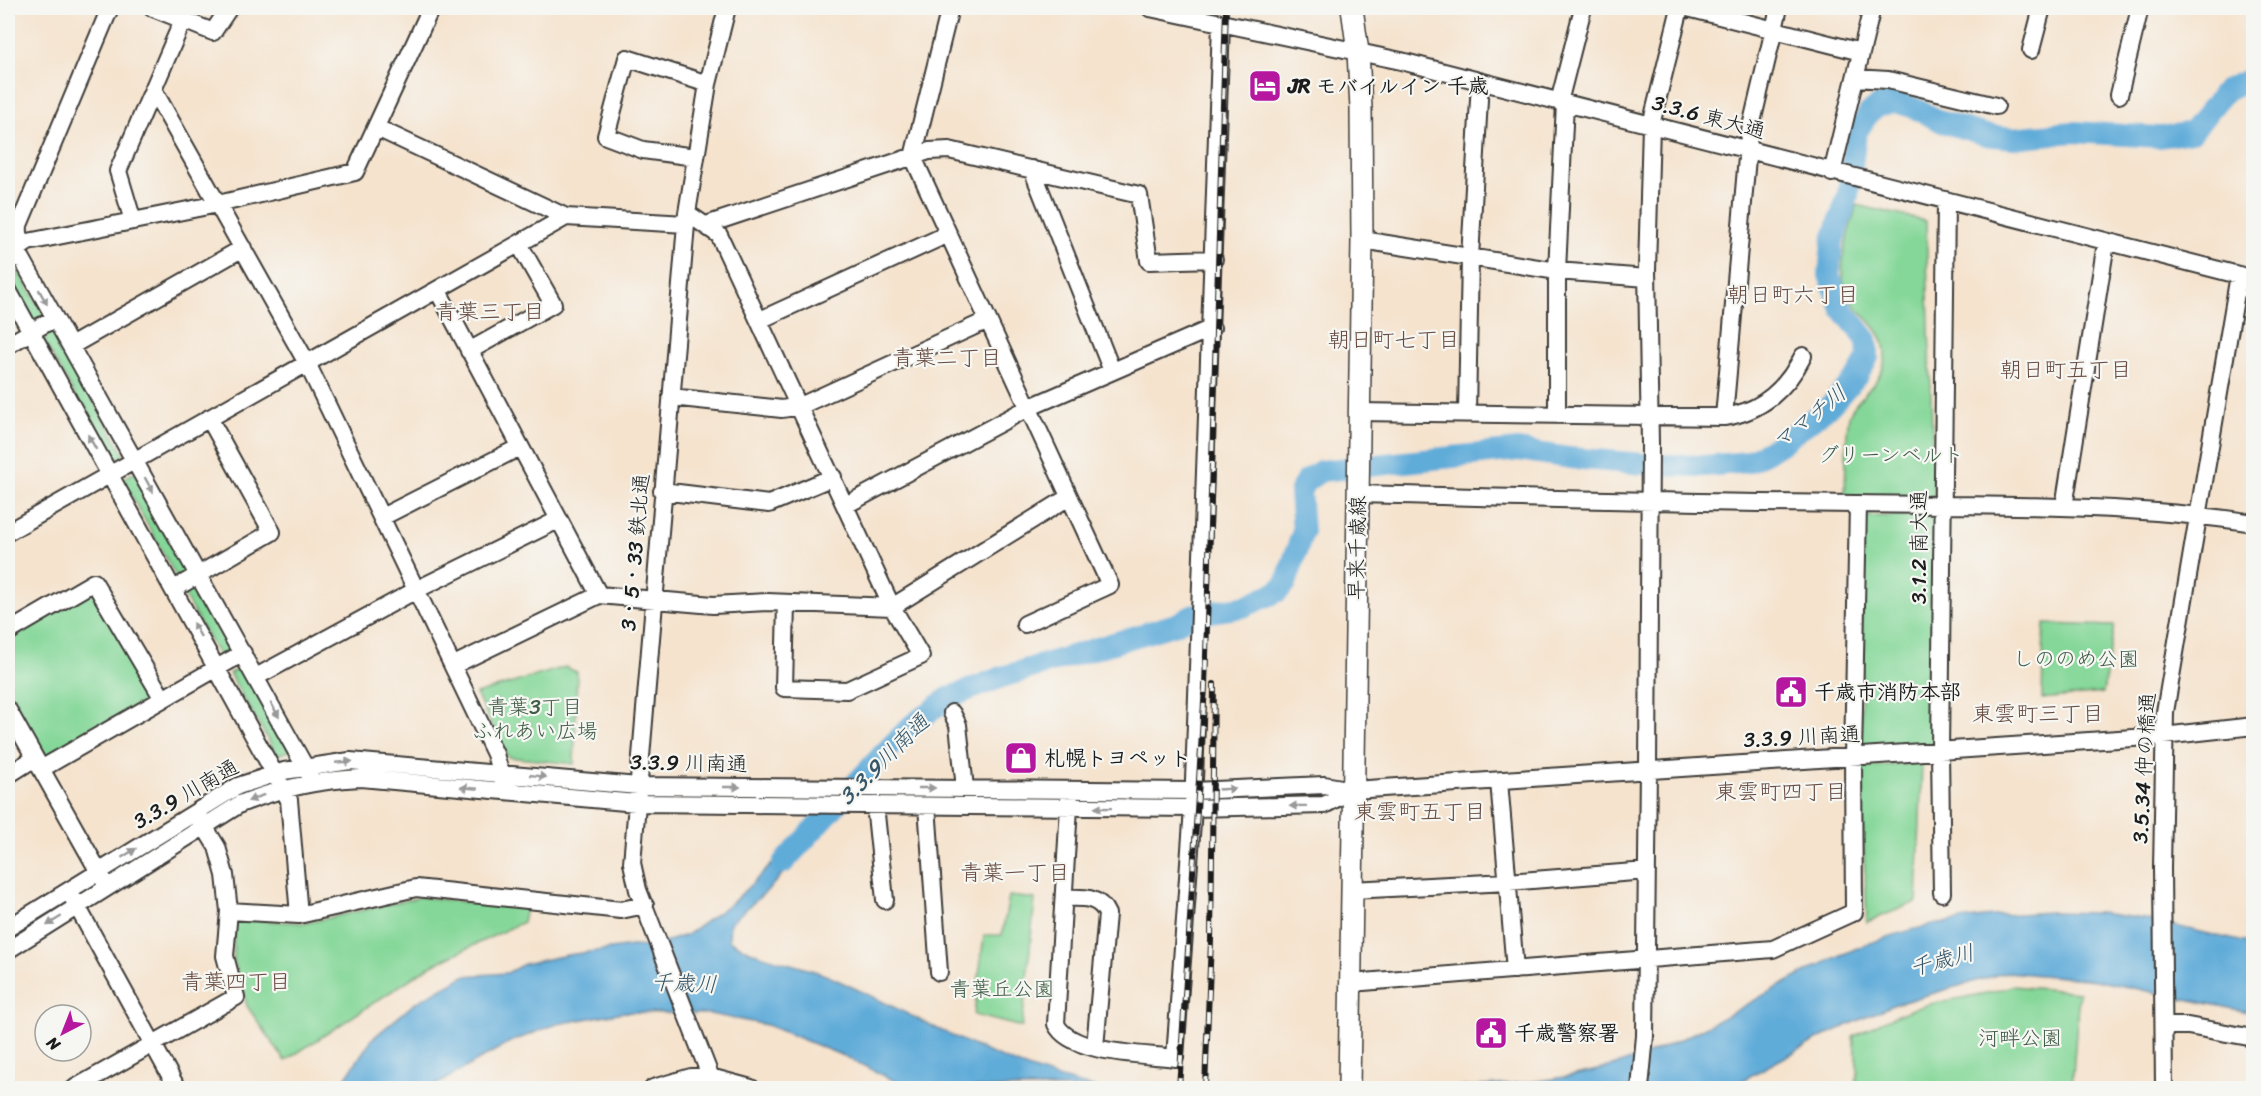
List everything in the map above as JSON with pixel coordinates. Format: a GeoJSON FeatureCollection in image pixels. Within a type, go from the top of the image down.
{"type":"FeatureCollection","features":[{"type":"Feature","properties":{"kind":"main road","name":"早来千歳線"},"geometry":{"type":"LineString","coordinates":[[1350,1079],[1362,240],[1358,52],[1352,8]]}},
{"type":"Feature","properties":{"kind":"street"},"geometry":{"type":"LineString","coordinates":[[11,254],[19,225],[110,8]]}},
{"type":"Feature","properties":{"kind":"street"},"geometry":{"type":"LineString","coordinates":[[153,8],[213,32],[229,8]]}},
{"type":"Feature","properties":{"kind":"street"},"geometry":{"type":"LineString","coordinates":[[11,254],[28,242],[218,204],[355,172],[431,8]]}},
{"type":"Feature","properties":{"kind":"street","name":"3・5・33 鉄北通"},"geometry":{"type":"LineString","coordinates":[[713,1083],[652,920],[638,890],[632,863],[687,219],[708,84],[727,8]]}},
{"type":"Feature","properties":{"kind":"street"},"geometry":{"type":"LineString","coordinates":[[950,8],[913,157],[1110,585],[1025,624]]}},
{"type":"Feature","properties":{"kind":"street","name":"3.3.6 東大通"},"geometry":{"type":"LineString","coordinates":[[1150,8],[1358,52],[1562,102],[2246,277]]}},
{"type":"Feature","properties":{"kind":"street"},"geometry":{"type":"LineString","coordinates":[[1557,414],[1557,271],[1562,102],[1583,8]]}},
{"type":"Feature","properties":{"kind":"street"},"geometry":{"type":"LineString","coordinates":[[1640,1089],[1645,1036],[1646,961],[1650,502],[1647,278],[1651,125],[1680,8]]}},
{"type":"Feature","properties":{"kind":"street"},"geometry":{"type":"LineString","coordinates":[[1688,8],[1861,52]]}},
{"type":"Feature","properties":{"kind":"street"},"geometry":{"type":"LineString","coordinates":[[1724,417],[1749,135],[1779,8]]}},
{"type":"Feature","properties":{"kind":"street"},"geometry":{"type":"LineString","coordinates":[[1837,174],[1855,78],[1872,8]]}},
{"type":"Feature","properties":{"kind":"street"},"geometry":{"type":"LineString","coordinates":[[2031,50],[2042,8]]}},
{"type":"Feature","properties":{"kind":"street"},"geometry":{"type":"LineString","coordinates":[[2119,95],[2140,8]]}},
{"type":"Feature","properties":{"kind":"street"},"geometry":{"type":"LineString","coordinates":[[133,221],[118,171],[183,20]]}},
{"type":"Feature","properties":{"kind":"street"},"geometry":{"type":"LineString","coordinates":[[1070,790],[1056,1024],[1060,1033],[1082,1045],[1175,1058],[1193,808],[1202,622],[1221,24]]}},
{"type":"Feature","properties":{"kind":"street"},"geometry":{"type":"LineString","coordinates":[[695,157],[643,150],[606,136],[627,58],[708,84]]}},
{"type":"Feature","properties":{"kind":"street"},"geometry":{"type":"LineString","coordinates":[[1855,78],[1888,80],[1996,106]]}},
{"type":"Feature","properties":{"kind":"street"},"geometry":{"type":"LineString","coordinates":[[1467,413],[1470,258],[1480,82]]}},
{"type":"Feature","properties":{"kind":"street"},"geometry":{"type":"LineString","coordinates":[[154,91],[307,363],[454,666],[495,754],[507,791]]}},
{"type":"Feature","properties":{"kind":"street"},"geometry":{"type":"LineString","coordinates":[[377,128],[566,217],[687,219],[706,225],[719,235],[892,607],[921,656],[847,690],[784,688],[786,603]]}},
{"type":"Feature","properties":{"kind":"street"},"geometry":{"type":"LineString","coordinates":[[706,225],[929,151],[949,150],[1139,195],[1149,261],[1214,259]]}},
{"type":"Feature","properties":{"kind":"street"},"geometry":{"type":"LineString","coordinates":[[1032,169],[1112,371]]}},
{"type":"Feature","properties":{"kind":"street","name":"3.1.2 南大通"},"geometry":{"type":"LineString","coordinates":[[1942,893],[1940,752],[1946,201]]}},
{"type":"Feature","properties":{"kind":"street"},"geometry":{"type":"LineString","coordinates":[[9,527],[110,474],[566,217]]}},
{"type":"Feature","properties":{"kind":"street"},"geometry":{"type":"LineString","coordinates":[[760,320],[948,234]]}},
{"type":"Feature","properties":{"kind":"street"},"geometry":{"type":"LineString","coordinates":[[1362,240],[1557,271],[1647,278]]}},
{"type":"Feature","properties":{"kind":"street"},"geometry":{"type":"LineString","coordinates":[[2064,507],[2106,243]]}},
{"type":"Feature","properties":{"kind":"street"},"geometry":{"type":"LineString","coordinates":[[469,351],[553,304],[519,244]]}},
{"type":"Feature","properties":{"kind":"street"},"geometry":{"type":"LineString","coordinates":[[71,346],[243,248]]}},
{"type":"Feature","properties":{"kind":"street"},"geometry":{"type":"LineString","coordinates":[[11,254],[22,259],[309,774]]}},
{"type":"Feature","properties":{"kind":"street","name":"3.5.34 仲の橋通"},"geometry":{"type":"LineString","coordinates":[[2164,1089],[2163,736],[2199,515],[2246,277]]}},
{"type":"Feature","properties":{"kind":"street"},"geometry":{"type":"LineString","coordinates":[[8,290],[289,800],[299,915]]}},
{"type":"Feature","properties":{"kind":"street"},"geometry":{"type":"LineString","coordinates":[[438,291],[599,595]]}},
{"type":"Feature","properties":{"kind":"street"},"geometry":{"type":"LineString","coordinates":[[8,345],[55,318]]}},
{"type":"Feature","properties":{"kind":"street"},"geometry":{"type":"LineString","coordinates":[[671,397],[782,409],[800,406],[988,320]]}},
{"type":"Feature","properties":{"kind":"street"},"geometry":{"type":"LineString","coordinates":[[846,505],[1029,408],[1212,328]]}},
{"type":"Feature","properties":{"kind":"street"},"geometry":{"type":"LineString","coordinates":[[1358,412],[1650,414],[1724,417],[1744,414],[1769,399],[1791,379],[1803,356]]}},
{"type":"Feature","properties":{"kind":"street"},"geometry":{"type":"LineString","coordinates":[[174,589],[272,532],[209,418]]}},
{"type":"Feature","properties":{"kind":"street"},"geometry":{"type":"LineString","coordinates":[[382,517],[520,447]]}},
{"type":"Feature","properties":{"kind":"street"},"geometry":{"type":"LineString","coordinates":[[662,491],[770,504],[833,477]]}},
{"type":"Feature","properties":{"kind":"street"},"geometry":{"type":"LineString","coordinates":[[1358,490],[1650,502],[2064,507],[2199,515],[2253,523]]}},
{"type":"Feature","properties":{"kind":"street"},"geometry":{"type":"LineString","coordinates":[[454,666],[599,595],[713,605],[786,603],[892,607],[1069,496]]}},
{"type":"Feature","properties":{"kind":"street"},"geometry":{"type":"LineString","coordinates":[[1351,983],[1773,949],[1854,912],[1853,757],[1858,504]]}},
{"type":"Feature","properties":{"kind":"street"},"geometry":{"type":"LineString","coordinates":[[256,677],[418,589],[558,520]]}},
{"type":"Feature","properties":{"kind":"street"},"geometry":{"type":"LineString","coordinates":[[8,632],[94,582],[163,699]]}},
{"type":"Feature","properties":{"kind":"street"},"geometry":{"type":"LineString","coordinates":[[8,775],[38,764],[163,699],[243,653]]}},
{"type":"Feature","properties":{"kind":"street"},"geometry":{"type":"LineString","coordinates":[[8,710],[107,887]]}},
{"type":"Feature","properties":{"kind":"street"},"geometry":{"type":"LineString","coordinates":[[952,713],[958,725],[965,788],[1194,791],[1324,785],[1353,790]]}},
{"type":"Feature","properties":{"kind":"street","name":"3.3.9 川南通"},"geometry":{"type":"LineString","coordinates":[[1353,790],[1648,769],[1940,752],[2163,736],[2253,726]]}},
{"type":"Feature","properties":{"kind":"street","name":"3.3.9 川南通"},"geometry":{"type":"LineString","coordinates":[[8,950],[107,887],[200,819],[238,786],[280,781],[350,761],[500,772],[638,786],[965,788]]}},
{"type":"Feature","properties":{"kind":"street","name":"3.3.9 川南通"},"geometry":{"type":"LineString","coordinates":[[309,774],[636,803],[875,805]]}},
{"type":"Feature","properties":{"kind":"street"},"geometry":{"type":"LineString","coordinates":[[1499,781],[1515,969]]}},
{"type":"Feature","properties":{"kind":"street"},"geometry":{"type":"LineString","coordinates":[[885,900],[875,805],[1193,808],[1324,805],[1353,790]]}},
{"type":"Feature","properties":{"kind":"street"},"geometry":{"type":"LineString","coordinates":[[927,806],[939,972]]}},
{"type":"Feature","properties":{"kind":"street"},"geometry":{"type":"LineString","coordinates":[[79,1088],[236,997],[225,956],[230,911],[225,875],[217,847],[200,819]]}},
{"type":"Feature","properties":{"kind":"street","name":"3.3.9 川南通"},"geometry":{"type":"LineString","coordinates":[[8,928],[99,872],[200,819]]}},
{"type":"Feature","properties":{"kind":"street"},"geometry":{"type":"LineString","coordinates":[[1351,890],[1508,882],[1647,871]]}},
{"type":"Feature","properties":{"kind":"street"},"geometry":{"type":"LineString","coordinates":[[230,911],[299,915],[416,888],[621,910],[645,905]]}},
{"type":"Feature","properties":{"kind":"street"},"geometry":{"type":"LineString","coordinates":[[68,891],[177,1089]]}},
{"type":"Feature","properties":{"kind":"street"},"geometry":{"type":"LineString","coordinates":[[1064,898],[1090,898],[1099,903],[1107,914],[1095,1047]]}},
{"type":"Feature","properties":{"kind":"street"},"geometry":{"type":"LineString","coordinates":[[2164,1019],[2188,1026],[2253,1038]]}},
{"type":"Feature","properties":{"kind":"street"},"geometry":{"type":"LineString","coordinates":[[653,1089],[691,1077],[751,1089]]}},
{"type":"Feature","properties":{"kind":"green space","name":"グリーンベルト"},"geometry":{"type":"Polygon","coordinates":[[[1857,205],[1926,221],[1934,498],[1845,496],[1848,419],[1858,401],[1874,384],[1882,371],[1885,351],[1883,340],[1851,300],[1843,280],[1843,258],[1847,236],[1857,205]]]}},
{"type":"Feature","properties":{"kind":"green space"},"geometry":{"type":"Polygon","coordinates":[[[8,263],[14,264],[44,314],[38,321],[32,320],[8,278],[8,263]]]}},
{"type":"Feature","properties":{"kind":"green space"},"geometry":{"type":"Polygon","coordinates":[[[48,331],[55,332],[124,454],[122,458],[110,457],[44,341],[48,331]]]}},
{"type":"Feature","properties":{"kind":"green space"},"geometry":{"type":"Polygon","coordinates":[[[135,472],[190,570],[177,578],[122,479],[135,472]]]}},
{"type":"Feature","properties":{"kind":"green space","name":"グリーンベルト"},"geometry":{"type":"Polygon","coordinates":[[[1863,516],[1937,517],[1934,744],[1861,745],[1863,516]]]}},
{"type":"Feature","properties":{"kind":"green space"},"geometry":{"type":"Polygon","coordinates":[[[198,583],[235,649],[220,658],[182,592],[198,583]]]}},
{"type":"Feature","properties":{"kind":"green space"},"geometry":{"type":"Polygon","coordinates":[[[93,591],[153,696],[45,757],[8,694],[8,640],[93,591]]]}},
{"type":"Feature","properties":{"kind":"green space","name":"しののめ公園"},"geometry":{"type":"Polygon","coordinates":[[[2044,624],[2114,626],[2103,693],[2042,699],[2044,624]]]}},
{"type":"Feature","properties":{"kind":"green space"},"geometry":{"type":"Polygon","coordinates":[[[242,667],[292,750],[277,755],[229,673],[242,667]]]}},
{"type":"Feature","properties":{"kind":"green space","name":"青葉3丁目 ふれあい広場"},"geometry":{"type":"Polygon","coordinates":[[[565,667],[577,672],[574,764],[508,757],[476,694],[565,667]]]}},
{"type":"Feature","properties":{"kind":"green space"},"geometry":{"type":"Polygon","coordinates":[[[1922,763],[1917,902],[1867,922],[1860,767],[1922,763]]]}},
{"type":"Feature","properties":{"kind":"green space","name":"青葉丘公園"},"geometry":{"type":"Polygon","coordinates":[[[1009,896],[1035,899],[1022,1027],[974,1015],[984,935],[1002,935],[1009,896]]]}},
{"type":"Feature","properties":{"kind":"green space"},"geometry":{"type":"Polygon","coordinates":[[[421,897],[526,909],[523,922],[430,966],[285,1061],[247,1006],[234,961],[233,919],[306,923],[421,897]]]}},
{"type":"Feature","properties":{"kind":"green space","name":"河畔公園"},"geometry":{"type":"Polygon","coordinates":[[[2012,986],[2079,992],[2072,1088],[1855,1088],[1858,1071],[1853,1037],[1890,1018],[1920,1007],[2012,986]]]}},
{"type":"Feature","properties":{"kind":"water","name":"千歳川"},"geometry":{"type":"Polygon","coordinates":[[[798,839],[809,844],[769,889],[730,923],[729,940],[752,952],[828,976],[1027,1068],[1098,1088],[909,1088],[846,1057],[767,1025],[710,1014],[624,1012],[557,1024],[508,1043],[431,1088],[335,1088],[346,1077],[372,1039],[415,1003],[464,976],[507,973],[524,964],[567,955],[632,946],[649,947],[686,935],[734,901],[798,839]]]}},
{"type":"Feature","properties":{"kind":"water","name":"千歳川"},"geometry":{"type":"Polygon","coordinates":[[[2051,912],[2100,913],[2145,919],[2253,944],[2253,1013],[2095,980],[2007,972],[1893,1005],[1826,1035],[1728,1088],[1445,1088],[1549,1080],[1625,1062],[1706,1027],[1816,967],[1873,942],[1917,928],[1961,920],[2051,912]]]}},
{"type":"Feature","properties":{"kind":"waterway","name":"ママチ川"},"geometry":{"type":"LineString","coordinates":[[783,863],[882,755],[912,725],[948,698],[1002,677],[1176,624],[1196,614],[1243,607],[1277,592],[1286,583],[1303,531],[1300,491],[1306,481],[1321,471],[1518,450],[1570,458],[1657,465],[1704,466],[1748,462],[1779,445],[1831,405],[1858,375],[1868,357],[1867,340],[1842,309],[1829,275],[1832,243],[1848,195],[1856,133],[1869,113],[1879,106],[1894,102],[1912,107],[1942,122],[1986,135],[2012,138],[2073,132],[2160,137],[2192,132],[2226,90],[2254,77]]}},
{"type":"Feature","properties":{"kind":"railway"},"geometry":{"type":"LineString","coordinates":[[1179,1088],[1205,687],[1226,8]]}},
{"type":"Feature","properties":{"kind":"railway"},"geometry":{"type":"LineString","coordinates":[[1205,1088],[1211,941],[1214,684]]}},
{"type":"Feature","properties":{"kind":"place","name":"JR モバイルイン 千歳"},"geometry":{"type":"Point","coordinates":[1265,86]}},
{"type":"Feature","properties":{"kind":"place","name":"千歳市消防本部"},"geometry":{"type":"Point","coordinates":[1791,692]}},
{"type":"Feature","properties":{"kind":"place","name":"札幌トヨペット"},"geometry":{"type":"Point","coordinates":[1021,758]}},
{"type":"Feature","properties":{"kind":"place","name":"千歳警察署"},"geometry":{"type":"Point","coordinates":[1491,1033]}},
{"type":"Feature","properties":{"kind":"district","name":"朝日町六丁目"},"geometry":{"type":"Point","coordinates":[1793,294]}},
{"type":"Feature","properties":{"kind":"district","name":"青葉三丁目"},"geometry":{"type":"Point","coordinates":[490,311]}},
{"type":"Feature","properties":{"kind":"district","name":"朝日町七丁目"},"geometry":{"type":"Point","coordinates":[1394,339]}},
{"type":"Feature","properties":{"kind":"district","name":"青葉二丁目"},"geometry":{"type":"Point","coordinates":[947,357]}},
{"type":"Feature","properties":{"kind":"district","name":"朝日町五丁目"},"geometry":{"type":"Point","coordinates":[2066,369]}},
{"type":"Feature","properties":{"kind":"district","name":"東雲町三丁目"},"geometry":{"type":"Point","coordinates":[2038,713]}},
{"type":"Feature","properties":{"kind":"district","name":"東雲町四丁目"},"geometry":{"type":"Point","coordinates":[1781,791]}},
{"type":"Feature","properties":{"kind":"district","name":"東雲町五丁目"},"geometry":{"type":"Point","coordinates":[1420,811]}},
{"type":"Feature","properties":{"kind":"district","name":"青葉一丁目"},"geometry":{"type":"Point","coordinates":[1015,872]}},
{"type":"Feature","properties":{"kind":"district","name":"青葉四丁目"},"geometry":{"type":"Point","coordinates":[236,981]}},
{"type":"Feature","properties":{"kind":"water label","name":"3.3.9川南通"},"geometry":{"type":"Point","coordinates":[884,759]}}]}
